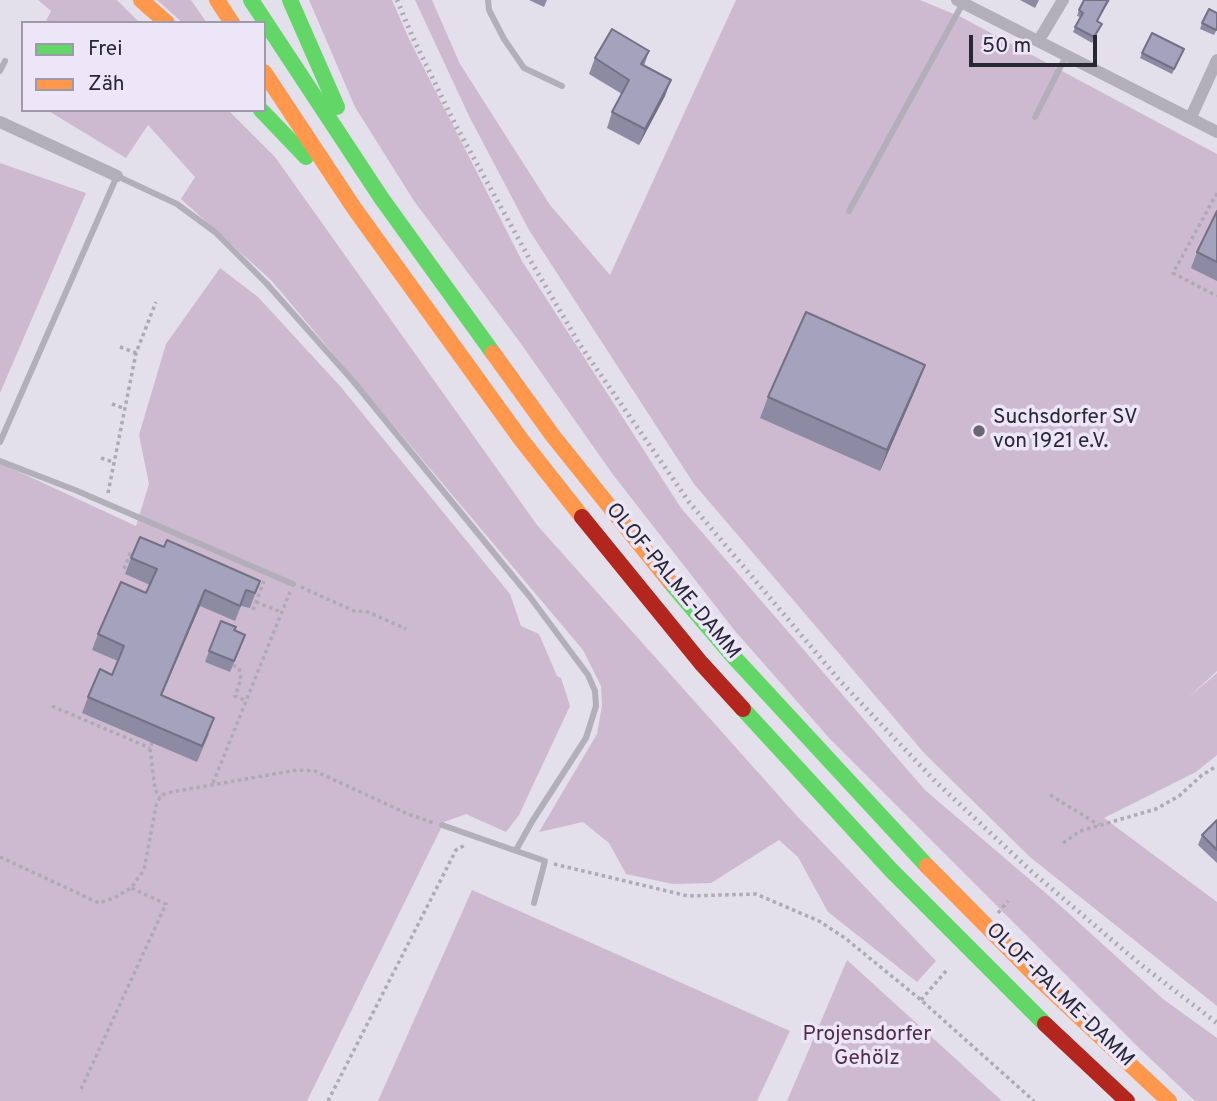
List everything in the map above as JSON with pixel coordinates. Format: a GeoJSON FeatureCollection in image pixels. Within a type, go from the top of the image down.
{"type":"FeatureCollection","features":[{"type":"Feature","properties":{"kind":"highway"},"geometry":{"type":"LineString","coordinates":[[141,0],[165,21]]}},
{"type":"Feature","properties":{"kind":"highway"},"geometry":{"type":"LineString","coordinates":[[217,0],[231,21]]}},
{"type":"Feature","properties":{"kind":"highway","name":"OLOF-PALME-DAMM"},"geometry":{"type":"LineString","coordinates":[[251,0],[265,21]]}},
{"type":"Feature","properties":{"kind":"highway"},"geometry":{"type":"LineString","coordinates":[[290,0],[317,67],[382,199]]}},
{"type":"Feature","properties":{"kind":"highway","name":"OLOF-PALME-DAMM"},"geometry":{"type":"LineString","coordinates":[[266,23],[382,199],[553,436],[671,583],[732,655],[909,848],[1048,988],[1169,1101]]}},
{"type":"Feature","properties":{"kind":"highway","name":"OLOF-PALME-DAMM"},"geometry":{"type":"LineString","coordinates":[[266,75],[354,208],[520,438],[701,663],[891,870],[1019,999],[1127,1101]]}},
{"type":"Feature","properties":{"kind":"highway"},"geometry":{"type":"LineString","coordinates":[[263,112],[354,208]]}},
{"type":"Feature","properties":{"kind":"street"},"geometry":{"type":"LineString","coordinates":[[1039,40],[1063,0]]}},
{"type":"Feature","properties":{"kind":"street"},"geometry":{"type":"LineString","coordinates":[[960,2],[1217,132]]}},
{"type":"Feature","properties":{"kind":"street"},"geometry":{"type":"LineString","coordinates":[[1191,117],[1217,60]]}},
{"type":"Feature","properties":{"kind":"street"},"geometry":{"type":"LineString","coordinates":[[0,122],[117,176]]}},
{"type":"Feature","properties":{"kind":"lane"},"geometry":{"type":"LineString","coordinates":[[488,0],[489,10],[504,39],[524,68],[562,86]]}},
{"type":"Feature","properties":{"kind":"lane"},"geometry":{"type":"LineString","coordinates":[[849,211],[960,2]]}},
{"type":"Feature","properties":{"kind":"lane"},"geometry":{"type":"LineString","coordinates":[[1035,117],[1067,54]]}},
{"type":"Feature","properties":{"kind":"lane"},"geometry":{"type":"LineString","coordinates":[[0,71],[5,61]]}},
{"type":"Feature","properties":{"kind":"lane"},"geometry":{"type":"LineString","coordinates":[[0,442],[117,176],[186,211],[215,232],[267,284],[353,381],[530,597],[588,675],[596,706],[586,738],[516,850]]}},
{"type":"Feature","properties":{"kind":"lane"},"geometry":{"type":"LineString","coordinates":[[0,461],[293,584]]}},
{"type":"Feature","properties":{"kind":"lane"},"geometry":{"type":"LineString","coordinates":[[442,825],[545,862],[534,903]]}},
{"type":"Feature","properties":{"kind":"path"},"geometry":{"type":"LineString","coordinates":[[1217,193],[1172,273],[1217,296]]}},
{"type":"Feature","properties":{"kind":"path"},"geometry":{"type":"LineString","coordinates":[[106,504],[136,353],[156,302]]}},
{"type":"Feature","properties":{"kind":"path"},"geometry":{"type":"LineString","coordinates":[[120,347],[136,353]]}},
{"type":"Feature","properties":{"kind":"path"},"geometry":{"type":"LineString","coordinates":[[112,404],[123,408]]}},
{"type":"Feature","properties":{"kind":"path"},"geometry":{"type":"LineString","coordinates":[[101,458],[113,463]]}},
{"type":"Feature","properties":{"kind":"path"},"geometry":{"type":"LineString","coordinates":[[124,569],[131,551]]}},
{"type":"Feature","properties":{"kind":"path"},"geometry":{"type":"LineString","coordinates":[[253,610],[267,573]]}},
{"type":"Feature","properties":{"kind":"path"},"geometry":{"type":"LineString","coordinates":[[212,784],[293,584],[354,611],[368,612],[406,629]]}},
{"type":"Feature","properties":{"kind":"path"},"geometry":{"type":"LineString","coordinates":[[256,602],[281,612]]}},
{"type":"Feature","properties":{"kind":"path"},"geometry":{"type":"LineString","coordinates":[[233,665],[239,668],[241,679],[235,696],[246,701]]}},
{"type":"Feature","properties":{"kind":"path"},"geometry":{"type":"LineString","coordinates":[[52,706],[150,748]]}},
{"type":"Feature","properties":{"kind":"path"},"geometry":{"type":"LineString","coordinates":[[0,857],[99,903],[131,888],[144,870],[160,797],[155,790],[150,748],[152,743]]}},
{"type":"Feature","properties":{"kind":"path"},"geometry":{"type":"LineString","coordinates":[[1063,844],[1080,831],[1156,808],[1179,796],[1202,775],[1217,766]]}},
{"type":"Feature","properties":{"kind":"path"},"geometry":{"type":"LineString","coordinates":[[160,797],[174,791],[279,772],[315,771],[408,814],[442,825]]}},
{"type":"Feature","properties":{"kind":"path"},"geometry":{"type":"LineString","coordinates":[[1050,794],[1099,825]]}},
{"type":"Feature","properties":{"kind":"path"},"geometry":{"type":"LineString","coordinates":[[328,1101],[456,850],[479,838]]}},
{"type":"Feature","properties":{"kind":"path"},"geometry":{"type":"LineString","coordinates":[[545,862],[688,896],[766,896],[819,921],[845,937],[921,1000],[1034,1101]]}},
{"type":"Feature","properties":{"kind":"path"},"geometry":{"type":"LineString","coordinates":[[80,1089],[166,904],[131,888]]}},
{"type":"Feature","properties":{"kind":"path"},"geometry":{"type":"LineString","coordinates":[[998,913],[1008,901]]}},
{"type":"Feature","properties":{"kind":"path"},"geometry":{"type":"LineString","coordinates":[[921,1000],[946,971]]}},
{"type":"Feature","properties":{"kind":"green space"},"geometry":{"type":"Polygon","coordinates":[[[38,0],[117,0],[138,21],[46,21],[51,11],[38,0]]]}},
{"type":"Feature","properties":{"kind":"green space"},"geometry":{"type":"Polygon","coordinates":[[[157,0],[191,0],[206,21],[181,21],[157,0]]]}},
{"type":"Feature","properties":{"kind":"green space"},"geometry":{"type":"Polygon","coordinates":[[[309,0],[392,0],[409,39],[522,261],[681,508],[925,790],[1055,901],[1163,999],[1217,1038],[1217,1101],[1195,1101],[1138,1047],[830,739],[735,631],[614,476],[519,341],[414,201],[355,107],[309,0]]]}},
{"type":"Feature","properties":{"kind":"green space","name":"Suchsdorfer SV von 1921 e.V."},"geometry":{"type":"Polygon","coordinates":[[[415,0],[432,0],[460,64],[550,205],[610,275],[736,0],[920,0],[961,17],[1217,154],[1217,671],[1188,698],[1217,673],[1217,755],[1196,772],[1104,818],[1217,902],[1217,1006],[1030,857],[925,754],[694,484],[529,230],[469,116],[415,0]]]}},
{"type":"Feature","properties":{"kind":"green space"},"geometry":{"type":"Polygon","coordinates":[[[50,112],[230,112],[275,157],[537,525],[797,816],[936,961],[917,982],[828,912],[798,857],[779,840],[711,883],[673,884],[626,874],[609,843],[583,822],[539,832],[597,734],[602,706],[601,686],[583,650],[271,280],[181,199],[195,177],[148,125],[126,158],[50,112]]]}},
{"type":"Feature","properties":{"kind":"green space"},"geometry":{"type":"Polygon","coordinates":[[[0,163],[86,193],[0,393],[0,163]]]}},
{"type":"Feature","properties":{"kind":"green space"},"geometry":{"type":"Polygon","coordinates":[[[220,268],[258,297],[340,386],[510,594],[521,626],[539,634],[557,676],[561,678],[570,706],[519,815],[506,832],[466,814],[444,822],[307,1101],[0,1101],[0,463],[136,526],[149,484],[139,435],[166,344],[220,268]]]}},
{"type":"Feature","properties":{"kind":"green space"},"geometry":{"type":"Polygon","coordinates":[[[472,890],[790,1031],[757,1101],[378,1101],[472,890]]]}},
{"type":"Feature","properties":{"kind":"green space","name":"Projensdorfer Gehölz"},"geometry":{"type":"Polygon","coordinates":[[[847,960],[1002,1101],[787,1101],[847,960]]]}},
{"type":"Feature","properties":{"kind":"building"},"geometry":{"type":"Polygon","coordinates":[[[1084,0],[1108,0],[1097,21],[1102,24],[1094,37],[1075,27],[1083,13],[1079,10],[1084,0]]]}},
{"type":"Feature","properties":{"kind":"building"},"geometry":{"type":"Polygon","coordinates":[[[1209,9],[1217,13],[1216,30],[1202,23],[1209,9]]]}},
{"type":"Feature","properties":{"kind":"building"},"geometry":{"type":"Polygon","coordinates":[[[612,29],[649,51],[641,64],[671,80],[645,129],[612,112],[629,80],[595,58],[612,29]]]}},
{"type":"Feature","properties":{"kind":"building"},"geometry":{"type":"Polygon","coordinates":[[[1152,33],[1184,49],[1174,69],[1142,53],[1152,33]]]}},
{"type":"Feature","properties":{"kind":"building"},"geometry":{"type":"Polygon","coordinates":[[[1217,211],[1217,262],[1197,252],[1217,211]]]}},
{"type":"Feature","properties":{"kind":"building"},"geometry":{"type":"Polygon","coordinates":[[[806,312],[925,365],[887,450],[768,397],[806,312]]]}},
{"type":"Feature","properties":{"kind":"building"},"geometry":{"type":"Polygon","coordinates":[[[140,537],[164,547],[167,540],[260,581],[255,593],[246,590],[240,606],[205,590],[161,695],[214,718],[202,746],[88,697],[100,669],[112,675],[124,646],[98,634],[121,582],[146,593],[157,569],[131,558],[140,537]]]}},
{"type":"Feature","properties":{"kind":"building"},"geometry":{"type":"Polygon","coordinates":[[[221,621],[236,627],[234,630],[245,635],[234,661],[209,651],[221,621]]]}},
{"type":"Feature","properties":{"kind":"building"},"geometry":{"type":"Polygon","coordinates":[[[1217,820],[1217,850],[1202,835],[1217,820]]]}},
{"type":"Feature","properties":{"kind":"railway"},"geometry":{"type":"LineString","coordinates":[[397,0],[455,124],[529,258],[580,345],[689,502],[840,681],[936,782],[1031,871],[1140,964],[1217,1023]]}},
{"type":"Feature","properties":{"kind":"traffic: fast"},"geometry":{"type":"LineString","coordinates":[[251,0],[265,21]]}},
{"type":"Feature","properties":{"kind":"traffic: fast"},"geometry":{"type":"LineString","coordinates":[[290,0],[337,107]]}},
{"type":"Feature","properties":{"kind":"traffic: fast"},"geometry":{"type":"LineString","coordinates":[[266,23],[382,199],[493,353]]}},
{"type":"Feature","properties":{"kind":"traffic: fast"},"geometry":{"type":"LineString","coordinates":[[263,112],[306,157]]}},
{"type":"Feature","properties":{"kind":"traffic: fast"},"geometry":{"type":"LineString","coordinates":[[670,582],[732,655],[927,866]]}},
{"type":"Feature","properties":{"kind":"traffic: fast"},"geometry":{"type":"LineString","coordinates":[[743,709],[891,870],[1045,1024]]}},
{"type":"Feature","properties":{"kind":"traffic: slow"},"geometry":{"type":"LineString","coordinates":[[141,0],[165,21]]}},
{"type":"Feature","properties":{"kind":"traffic: slow"},"geometry":{"type":"LineString","coordinates":[[217,0],[231,21]]}},
{"type":"Feature","properties":{"kind":"traffic: slow"},"geometry":{"type":"LineString","coordinates":[[266,75],[354,208],[520,438],[582,517]]}},
{"type":"Feature","properties":{"kind":"traffic: slow"},"geometry":{"type":"LineString","coordinates":[[493,353],[553,436],[670,582]]}},
{"type":"Feature","properties":{"kind":"traffic: slow"},"geometry":{"type":"LineString","coordinates":[[927,866],[1038,978],[1169,1101]]}},
{"type":"Feature","properties":{"kind":"traffic: jam"},"geometry":{"type":"LineString","coordinates":[[582,517],[701,663],[743,709]]}},
{"type":"Feature","properties":{"kind":"traffic: jam"},"geometry":{"type":"LineString","coordinates":[[1045,1024],[1127,1101]]}},
{"type":"Feature","properties":{"kind":"place","name":"Suchsdorfer SV von 1921 e.V."},"geometry":{"type":"Point","coordinates":[979,431]}}]}
